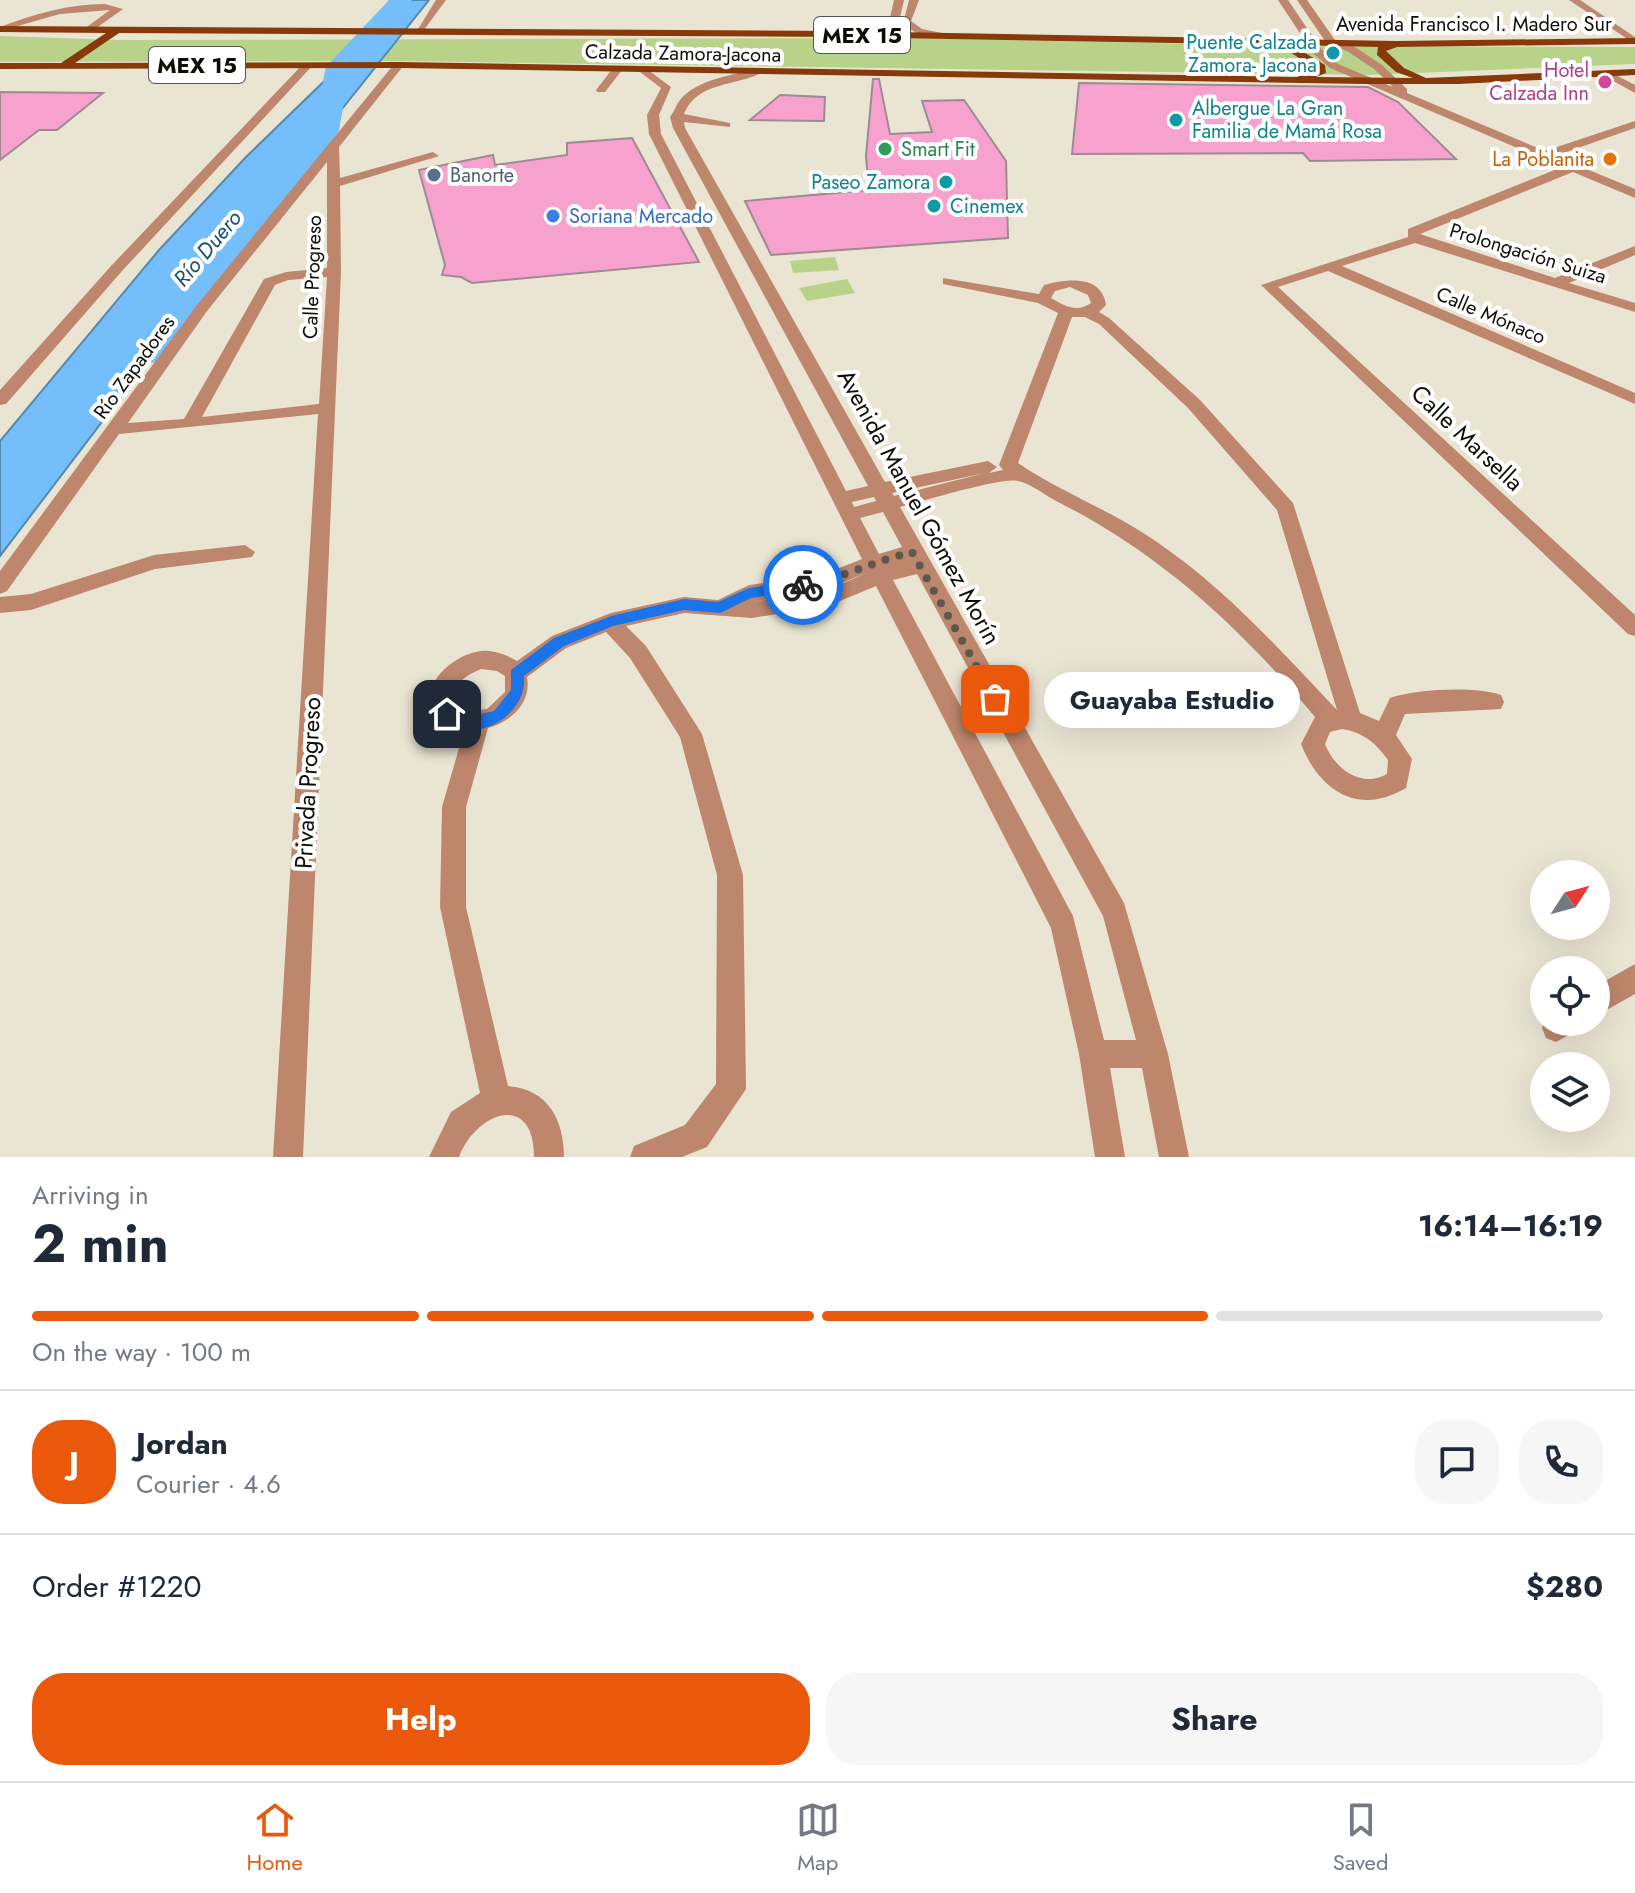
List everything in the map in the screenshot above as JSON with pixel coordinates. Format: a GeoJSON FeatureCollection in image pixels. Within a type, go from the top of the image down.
{"type":"FeatureCollection","features":[{"type":"Feature","properties":{"kind":"main road","name":"Calzada Zamora-Jacona"},"geometry":{"type":"LineString","coordinates":[[2,29],[891,35],[1313,42]]}},
{"type":"Feature","properties":{"kind":"main road"},"geometry":{"type":"LineString","coordinates":[[64,66],[118,29]]}},
{"type":"Feature","properties":{"kind":"main road","name":"Avenida Francisco I. Madero Sur"},"geometry":{"type":"LineString","coordinates":[[1313,42],[1634,41]]}},
{"type":"Feature","properties":{"kind":"main road"},"geometry":{"type":"LineString","coordinates":[[1279,42],[1321,67],[1322,71],[1316,76],[1297,80]]}},
{"type":"Feature","properties":{"kind":"main road"},"geometry":{"type":"LineString","coordinates":[[1396,44],[1381,49],[1388,62],[1411,75],[1440,81]]}},
{"type":"Feature","properties":{"kind":"main road","name":"Calzada Zamora-Jacona"},"geometry":{"type":"LineString","coordinates":[[0,66],[308,65],[1366,81]]}},
{"type":"Feature","properties":{"kind":"main road","name":"MEX 15"},"geometry":{"type":"LineString","coordinates":[[1366,81],[1440,81],[1635,72]]}},
{"type":"Feature","properties":{"kind":"main road"},"geometry":{"type":"LineString","coordinates":[[1413,98],[1417,87],[1426,81]]}},
{"type":"Feature","properties":{"kind":"street"},"geometry":{"type":"LineString","coordinates":[[414,32],[441,0]]}},
{"type":"Feature","properties":{"kind":"street"},"geometry":{"type":"LineString","coordinates":[[891,35],[899,0]]}},
{"type":"Feature","properties":{"kind":"street"},"geometry":{"type":"LineString","coordinates":[[914,0],[906,22],[919,31],[943,36]]}},
{"type":"Feature","properties":{"kind":"street"},"geometry":{"type":"LineString","coordinates":[[1283,0],[1317,51],[1334,66],[1635,194]]}},
{"type":"Feature","properties":{"kind":"street"},"geometry":{"type":"LineString","coordinates":[[1302,0],[1331,42],[1351,49],[1384,71],[1413,98]]}},
{"type":"Feature","properties":{"kind":"street"},"geometry":{"type":"LineString","coordinates":[[1574,0],[1634,41]]}},
{"type":"Feature","properties":{"kind":"street"},"geometry":{"type":"LineString","coordinates":[[1594,0],[1604,6]]}},
{"type":"Feature","properties":{"kind":"street"},"geometry":{"type":"LineString","coordinates":[[2,29],[67,7],[111,6],[118,9],[89,29]]}},
{"type":"Feature","properties":{"kind":"street"},"geometry":{"type":"LineString","coordinates":[[0,400],[117,268],[308,65]]}},
{"type":"Feature","properties":{"kind":"street","name":"Río Zapadores"},"geometry":{"type":"LineString","coordinates":[[0,586],[202,308],[333,148],[393,66]]}},
{"type":"Feature","properties":{"kind":"street"},"geometry":{"type":"LineString","coordinates":[[601,90],[617,70]]}},
{"type":"Feature","properties":{"kind":"street"},"geometry":{"type":"LineString","coordinates":[[644,70],[666,87],[653,115],[655,134],[776,376],[1064,925],[1093,1054],[1110,1157]]}},
{"type":"Feature","properties":{"kind":"street"},"geometry":{"type":"LineString","coordinates":[[726,125],[676,117],[686,98],[721,82],[758,72]]}},
{"type":"Feature","properties":{"kind":"street"},"geometry":{"type":"LineString","coordinates":[[1608,74],[1635,90]]}},
{"type":"Feature","properties":{"kind":"street","name":"Avenida Manuel Gómez Morín"},"geometry":{"type":"LineString","coordinates":[[676,117],[683,138],[1115,912],[1154,1054],[1174,1157]]}},
{"type":"Feature","properties":{"kind":"street"},"geometry":{"type":"LineString","coordinates":[[1546,155],[1635,124]]}},
{"type":"Feature","properties":{"kind":"street","name":"Calle Progreso"},"geometry":{"type":"LineString","coordinates":[[327,408],[334,272],[333,148]]}},
{"type":"Feature","properties":{"kind":"street"},"geometry":{"type":"LineString","coordinates":[[335,183],[433,156]]}},
{"type":"Feature","properties":{"kind":"street"},"geometry":{"type":"LineString","coordinates":[[1331,267],[1390,248],[1574,167]]}},
{"type":"Feature","properties":{"kind":"street","name":"Prolongación Suiza"},"geometry":{"type":"LineString","coordinates":[[1414,235],[1635,308]]}},
{"type":"Feature","properties":{"kind":"street"},"geometry":{"type":"LineString","coordinates":[[1369,285],[1390,248]]}},
{"type":"Feature","properties":{"kind":"street"},"geometry":{"type":"LineString","coordinates":[[1558,282],[1635,250]]}},
{"type":"Feature","properties":{"kind":"street","name":"Calle Marsella"},"geometry":{"type":"LineString","coordinates":[[1331,267],[1268,285],[1635,627]]}},
{"type":"Feature","properties":{"kind":"street","name":"Calle Mónaco"},"geometry":{"type":"LineString","coordinates":[[1331,267],[1635,399]]}},
{"type":"Feature","properties":{"kind":"street"},"geometry":{"type":"LineString","coordinates":[[190,424],[269,282],[286,276],[334,272]]}},
{"type":"Feature","properties":{"kind":"street"},"geometry":{"type":"LineString","coordinates":[[948,281],[1043,299],[1066,312],[1088,312],[1104,321],[1194,404],[1286,508],[1341,720]]}},
{"type":"Feature","properties":{"kind":"street"},"geometry":{"type":"LineString","coordinates":[[1043,299],[1054,285],[1078,284],[1098,295],[1099,305],[1088,312]]}},
{"type":"Feature","properties":{"kind":"street"},"geometry":{"type":"LineString","coordinates":[[1014,469],[1066,312]]}},
{"type":"Feature","properties":{"kind":"street"},"geometry":{"type":"LineString","coordinates":[[114,429],[190,424],[327,408]]}},
{"type":"Feature","properties":{"kind":"street","name":"Privada Progreso"},"geometry":{"type":"LineString","coordinates":[[288,1157],[327,408]]}},
{"type":"Feature","properties":{"kind":"street"},"geometry":{"type":"LineString","coordinates":[[846,506],[971,482],[1014,469],[1120,527],[1208,592],[1341,720],[1384,736],[1400,759],[1398,780],[1378,791],[1363,790],[1335,777],[1316,756],[1313,744],[1315,733],[1321,725],[1341,720]]}},
{"type":"Feature","properties":{"kind":"street"},"geometry":{"type":"LineString","coordinates":[[0,605],[31,602],[154,562],[245,552]]}},
{"type":"Feature","properties":{"kind":"street"},"geometry":{"type":"LineString","coordinates":[[516,674],[559,642],[610,622],[684,605],[752,610],[828,598],[879,568],[916,559]]}},
{"type":"Feature","properties":{"kind":"street"},"geometry":{"type":"LineString","coordinates":[[610,622],[638,652],[691,734],[730,875],[731,1089],[696,1136],[645,1157]]}},
{"type":"Feature","properties":{"kind":"street"},"geometry":{"type":"LineString","coordinates":[[480,660],[502,662],[516,674],[518,691],[508,708],[478,723],[455,721],[447,714],[440,697],[448,678],[468,664],[480,660]]}},
{"type":"Feature","properties":{"kind":"street"},"geometry":{"type":"LineString","coordinates":[[1384,736],[1398,705],[1446,700],[1493,702]]}},
{"type":"Feature","properties":{"kind":"street"},"geometry":{"type":"LineString","coordinates":[[478,723],[454,807],[453,907],[481,1022],[496,1101]]}},
{"type":"Feature","properties":{"kind":"street"},"geometry":{"type":"LineString","coordinates":[[1610,993],[1635,978]]}},
{"type":"Feature","properties":{"kind":"street"},"geometry":{"type":"LineString","coordinates":[[1093,1054],[1154,1054]]}},
{"type":"Feature","properties":{"kind":"street"},"geometry":{"type":"LineString","coordinates":[[444,1157],[452,1137],[464,1120],[479,1108],[496,1101],[521,1102],[541,1116],[548,1133],[549,1157]]}},
{"type":"Feature","properties":{"kind":"green space"},"geometry":{"type":"Polygon","coordinates":[[[0,36],[117,40],[902,38],[1302,46],[1635,47],[1635,64],[1369,75],[390,61],[0,62],[0,36]]]}},
{"type":"Feature","properties":{"kind":"green space"},"geometry":{"type":"Polygon","coordinates":[[[835,257],[839,270],[793,273],[790,261],[835,257]]]}},
{"type":"Feature","properties":{"kind":"green space"},"geometry":{"type":"Polygon","coordinates":[[[847,279],[855,293],[807,301],[799,288],[847,279]]]}},
{"type":"Feature","properties":{"kind":"water","name":"Río Duero"},"geometry":{"type":"Polygon","coordinates":[[[402,0],[429,0],[295,168],[0,556],[0,441],[159,250],[246,157],[382,25],[402,0]]]}},
{"type":"Feature","properties":{"kind":"building","name":"Paseo Zamora"},"geometry":{"type":"Polygon","coordinates":[[[873,79],[879,79],[890,134],[932,132],[922,101],[964,100],[1006,161],[1008,238],[771,255],[745,201],[869,190],[866,156],[873,79]]]}},
{"type":"Feature","properties":{"kind":"building"},"geometry":{"type":"Polygon","coordinates":[[[1079,83],[1368,87],[1398,102],[1456,159],[1310,161],[1303,153],[1072,154],[1079,83]]]}},
{"type":"Feature","properties":{"kind":"building"},"geometry":{"type":"Polygon","coordinates":[[[0,92],[103,93],[57,130],[39,130],[0,160],[0,92]]]}},
{"type":"Feature","properties":{"kind":"building"},"geometry":{"type":"Polygon","coordinates":[[[780,95],[825,97],[824,121],[750,120],[780,95]]]}},
{"type":"Feature","properties":{"kind":"building","name":"Soriana Mercado"},"geometry":{"type":"Polygon","coordinates":[[[632,138],[699,262],[472,283],[461,277],[442,275],[445,265],[419,170],[493,155],[495,165],[567,155],[567,143],[632,138]]]}},
{"type":"Feature","properties":{"kind":"waterway","name":"Río Duero"},"geometry":{"type":"LineString","coordinates":[[152,352],[323,141],[338,67],[401,0]]}},
{"type":"Feature","properties":{"kind":"way so far"},"geometry":{"type":"LineString","coordinates":[[803,585],[824,582],[875,562],[912,552],[995,699]]}},
{"type":"Feature","properties":{"kind":"place","name":"Puente Calzada Zamora- Jacona"},"geometry":{"type":"Point","coordinates":[1333,53]}},
{"type":"Feature","properties":{"kind":"place","name":"Hotel Calzada Inn"},"geometry":{"type":"Point","coordinates":[1605,82]}},
{"type":"Feature","properties":{"kind":"place","name":"Albergue La Gran Familia de Mamá Rosa"},"geometry":{"type":"Point","coordinates":[1176,120]}},
{"type":"Feature","properties":{"kind":"place","name":"Smart Fit"},"geometry":{"type":"Point","coordinates":[885,149]}},
{"type":"Feature","properties":{"kind":"place","name":"La Poblanita"},"geometry":{"type":"Point","coordinates":[1610,159]}},
{"type":"Feature","properties":{"kind":"place","name":"Banorte"},"geometry":{"type":"Point","coordinates":[434,175]}},
{"type":"Feature","properties":{"kind":"place","name":"Paseo Zamora"},"geometry":{"type":"Point","coordinates":[946,182]}},
{"type":"Feature","properties":{"kind":"place","name":"Cinemex"},"geometry":{"type":"Point","coordinates":[934,206]}},
{"type":"Feature","properties":{"kind":"place","name":"Soriana Mercado"},"geometry":{"type":"Point","coordinates":[553,216]}},
{"type":"Feature","properties":{"kind":"place","name":"Guayaba Estudio"},"geometry":{"type":"Point","coordinates":[995,699]}},
{"type":"Feature","properties":{"kind":"route"},"geometry":{"type":"LineString","coordinates":[[447,714],[455,721],[466,723],[478,723],[500,715],[515,699],[519,682],[516,674],[559,642],[611,621],[684,605],[720,608],[749,593],[803,585]]}}]}
